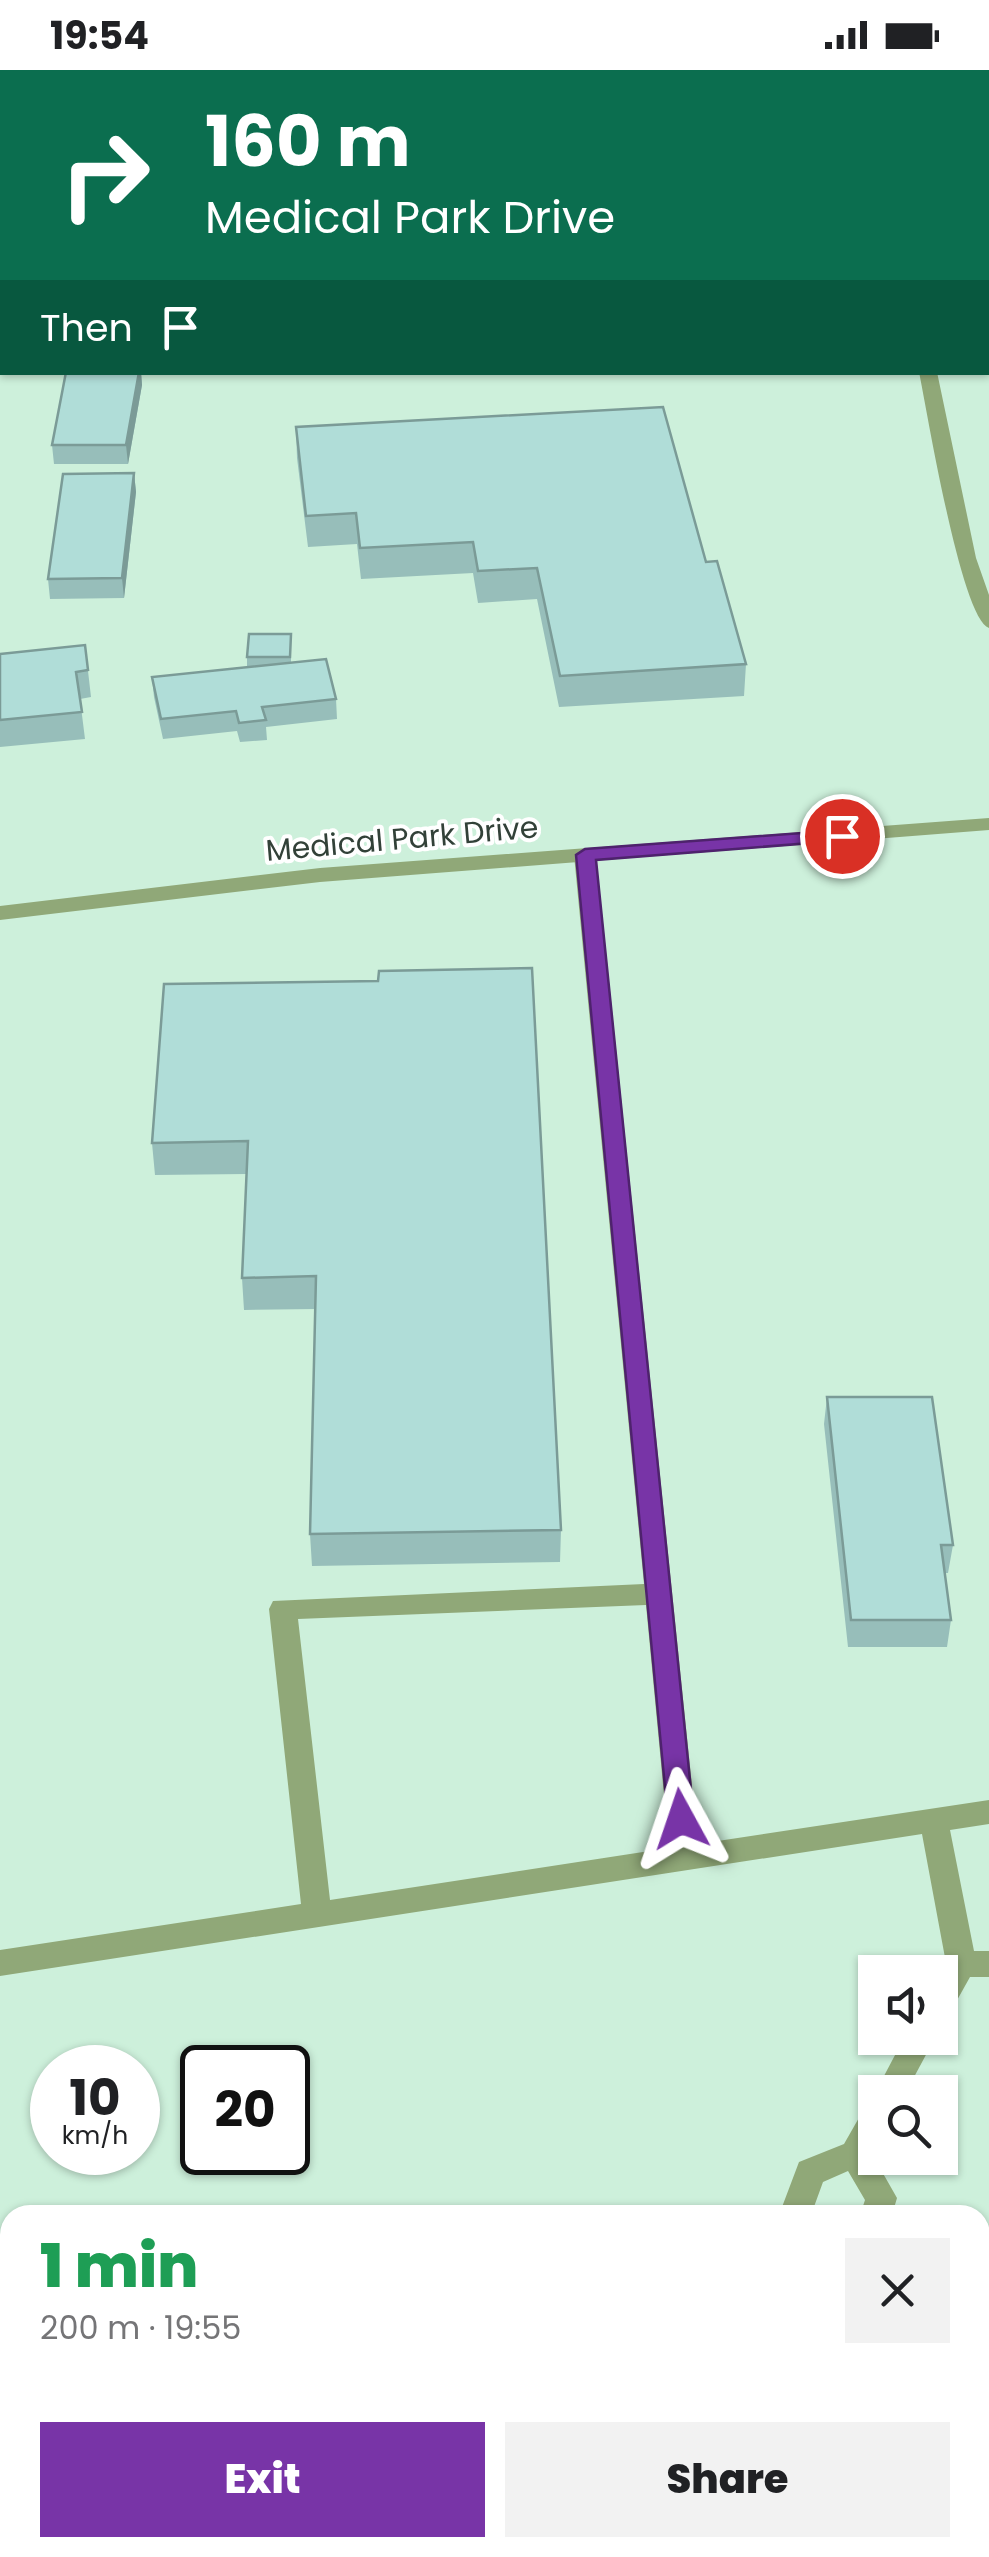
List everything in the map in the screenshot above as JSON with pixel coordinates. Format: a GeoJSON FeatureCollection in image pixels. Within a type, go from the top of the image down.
{"type":"FeatureCollection","features":[{"type":"Feature","properties":{"kind":"street"},"geometry":{"type":"LineString","coordinates":[[929,375],[966,558],[989,622]]}},
{"type":"Feature","properties":{"kind":"street","name":"Medical Park Drive"},"geometry":{"type":"LineString","coordinates":[[0,913],[238,882],[989,824]]}},
{"type":"Feature","properties":{"kind":"street"},"geometry":{"type":"LineString","coordinates":[[585,855],[684,1859]]}},
{"type":"Feature","properties":{"kind":"street"},"geometry":{"type":"LineString","coordinates":[[316,1915],[283,1609],[659,1594]]}},
{"type":"Feature","properties":{"kind":"street"},"geometry":{"type":"LineString","coordinates":[[0,1963],[989,1812]]}},
{"type":"Feature","properties":{"kind":"street"},"geometry":{"type":"LineString","coordinates":[[934,1820],[975,1964],[958,1982]]}},
{"type":"Feature","properties":{"kind":"street"},"geometry":{"type":"LineString","coordinates":[[798,2205],[810,2172],[858,2150]]}},
{"type":"Feature","properties":{"kind":"street"},"geometry":{"type":"LineString","coordinates":[[856,2154],[882,2198],[880,2205]]}},
{"type":"Feature","properties":{"kind":"building"},"geometry":{"type":"Polygon","coordinates":[[[65,375],[138,375],[126,445],[52,445],[65,375]]]}},
{"type":"Feature","properties":{"kind":"building"},"geometry":{"type":"Polygon","coordinates":[[[663,407],[706,562],[717,561],[746,664],[560,676],[537,568],[478,571],[473,542],[360,548],[356,513],[306,516],[296,427],[663,407]]]}},
{"type":"Feature","properties":{"kind":"building"},"geometry":{"type":"Polygon","coordinates":[[[134,473],[122,578],[48,579],[63,474],[134,473]]]}},
{"type":"Feature","properties":{"kind":"building"},"geometry":{"type":"Polygon","coordinates":[[[249,634],[291,634],[290,657],[247,657],[249,634]]]}},
{"type":"Feature","properties":{"kind":"building"},"geometry":{"type":"Polygon","coordinates":[[[85,645],[88,670],[76,672],[82,712],[0,720],[0,654],[85,645]]]}},
{"type":"Feature","properties":{"kind":"building"},"geometry":{"type":"Polygon","coordinates":[[[326,659],[336,699],[262,707],[266,720],[239,723],[236,711],[161,719],[152,677],[326,659]]]}},
{"type":"Feature","properties":{"kind":"building"},"geometry":{"type":"Polygon","coordinates":[[[532,968],[561,1530],[310,1534],[316,1276],[242,1278],[248,1141],[152,1143],[164,984],[378,981],[379,971],[532,968]]]}},
{"type":"Feature","properties":{"kind":"building"},"geometry":{"type":"Polygon","coordinates":[[[827,1397],[932,1397],[953,1545],[941,1545],[951,1620],[851,1620],[827,1397]]]}},
{"type":"Feature","properties":{"kind":"route"},"geometry":{"type":"LineString","coordinates":[[681,1819],[585,855],[842,836]]}}]}
